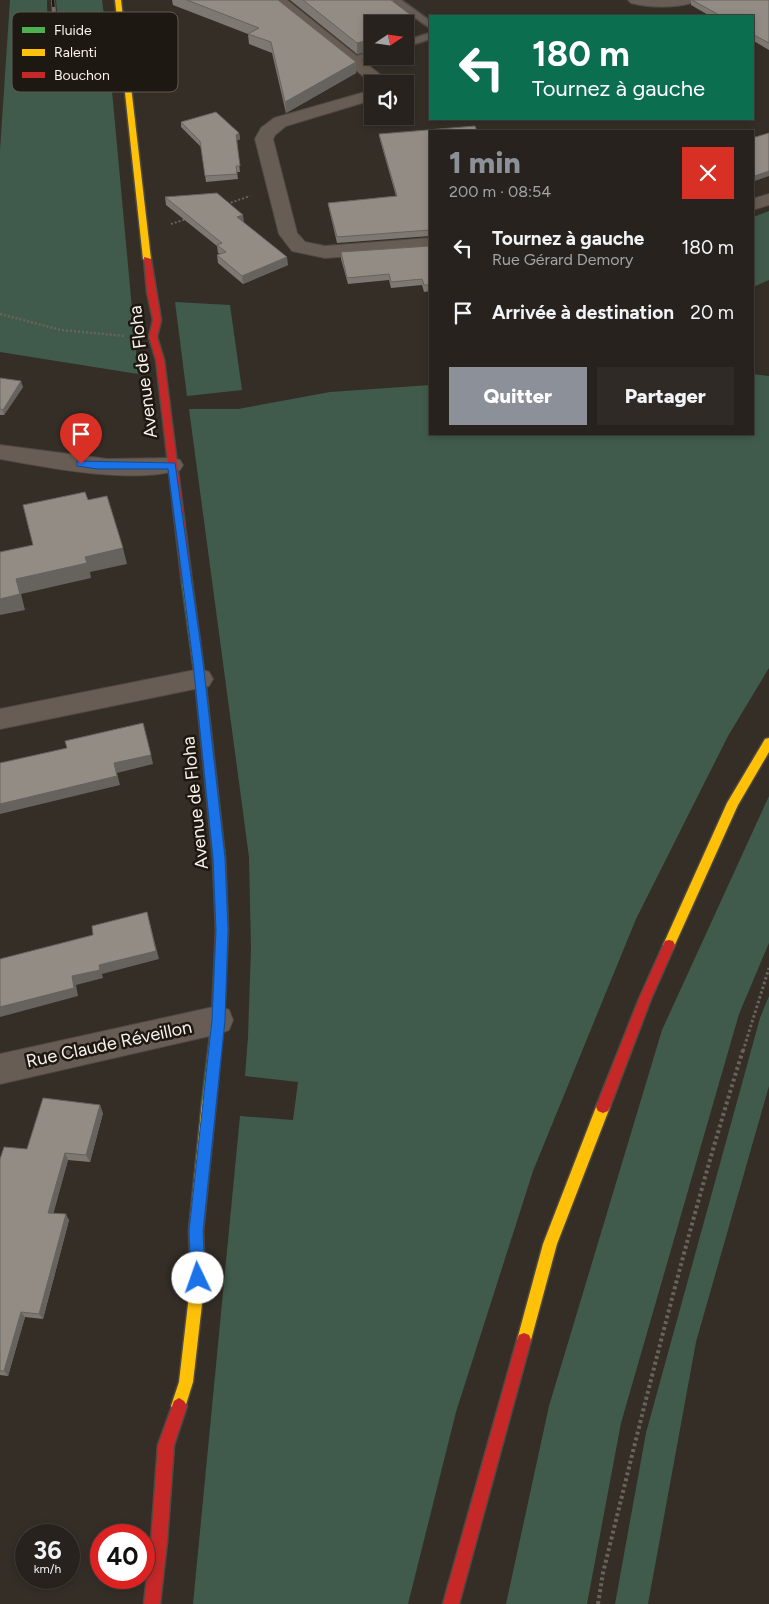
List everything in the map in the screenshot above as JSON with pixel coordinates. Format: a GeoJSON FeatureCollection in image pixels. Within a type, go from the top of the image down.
{"type":"FeatureCollection","features":[{"type":"Feature","properties":{"kind":"street"},"geometry":{"type":"LineString","coordinates":[[277,0],[373,75]]}},
{"type":"Feature","properties":{"kind":"street"},"geometry":{"type":"LineString","coordinates":[[636,0],[660,3],[687,0]]}},
{"type":"Feature","properties":{"kind":"street","name":"Avenue de Floha"},"geometry":{"type":"LineString","coordinates":[[128,92],[151,292],[157,320],[153,337],[160,360],[200,679],[219,858],[222,930],[218,1020],[196,1231],[198,1278],[186,1382],[166,1445],[159,1542],[152,1604]]}},
{"type":"Feature","properties":{"kind":"street"},"geometry":{"type":"LineString","coordinates":[[364,97],[280,122],[267,132],[264,139],[288,234],[299,248],[325,252],[429,244]]}},
{"type":"Feature","properties":{"kind":"street"},"geometry":{"type":"LineString","coordinates":[[754,204],[769,199]]}},
{"type":"Feature","properties":{"kind":"street"},"geometry":{"type":"LineString","coordinates":[[5,458],[97,466],[155,467],[172,465]]}},
{"type":"Feature","properties":{"kind":"street"},"geometry":{"type":"LineString","coordinates":[[0,720],[200,679]]}},
{"type":"Feature","properties":{"kind":"street"},"geometry":{"type":"LineString","coordinates":[[451,1604],[550,1244],[645,999],[733,804],[769,742]]}},
{"type":"Feature","properties":{"kind":"street","name":"Rue Claude Réveillon"},"geometry":{"type":"LineString","coordinates":[[0,1069],[218,1020]]}},
{"type":"Feature","properties":{"kind":"lane"},"geometry":{"type":"LineString","coordinates":[[395,0],[429,25]]}},
{"type":"Feature","properties":{"kind":"lane"},"geometry":{"type":"LineString","coordinates":[[414,41],[429,36]]}},
{"type":"Feature","properties":{"kind":"lane"},"geometry":{"type":"LineString","coordinates":[[353,59],[364,56]]}},
{"type":"Feature","properties":{"kind":"path"},"geometry":{"type":"LineString","coordinates":[[219,207],[276,187]]}},
{"type":"Feature","properties":{"kind":"path"},"geometry":{"type":"LineString","coordinates":[[144,228],[173,224],[191,217]]}},
{"type":"Feature","properties":{"kind":"path"},"geometry":{"type":"LineString","coordinates":[[0,314],[60,330],[153,337]]}},
{"type":"Feature","properties":{"kind":"path"},"geometry":{"type":"LineString","coordinates":[[598,1604],[603,1573],[657,1353],[720,1123],[769,968]]}},
{"type":"Feature","properties":{"kind":"green space"},"geometry":{"type":"Polygon","coordinates":[[[10,0],[47,0],[47,12],[12,12],[12,92],[112,92],[138,374],[0,352],[0,150],[10,0]]]}},
{"type":"Feature","properties":{"kind":"green space"},"geometry":{"type":"Polygon","coordinates":[[[56,0],[102,0],[103,12],[57,12],[56,0]]]}},
{"type":"Feature","properties":{"kind":"green space"},"geometry":{"type":"Polygon","coordinates":[[[769,211],[769,280],[754,287],[754,217],[769,211]]]}},
{"type":"Feature","properties":{"kind":"green space"},"geometry":{"type":"Polygon","coordinates":[[[175,302],[230,305],[242,390],[187,396],[175,302]]]}},
{"type":"Feature","properties":{"kind":"green space"},"geometry":{"type":"Polygon","coordinates":[[[754,374],[769,376],[769,668],[728,736],[636,919],[533,1171],[456,1412],[408,1604],[193,1604],[240,1116],[293,1120],[298,1082],[245,1076],[251,948],[249,857],[189,409],[238,409],[330,392],[429,385],[429,435],[754,435],[754,374]]]}},
{"type":"Feature","properties":{"kind":"green space"},"geometry":{"type":"Polygon","coordinates":[[[769,796],[769,943],[739,1014],[621,1423],[587,1604],[506,1604],[549,1406],[662,1030],[769,796]]]}},
{"type":"Feature","properties":{"kind":"green space"},"geometry":{"type":"Polygon","coordinates":[[[769,996],[769,1086],[696,1342],[648,1604],[615,1604],[646,1433],[760,1018],[769,996]]]}},
{"type":"Feature","properties":{"kind":"building"},"geometry":{"type":"Polygon","coordinates":[[[187,0],[278,0],[356,62],[285,102],[271,42],[248,34],[259,28],[187,0]]]}},
{"type":"Feature","properties":{"kind":"building"},"geometry":{"type":"Polygon","coordinates":[[[303,0],[391,0],[411,15],[364,15],[364,41],[357,43],[303,0]]]}},
{"type":"Feature","properties":{"kind":"building"},"geometry":{"type":"Polygon","coordinates":[[[692,0],[769,0],[769,43],[754,35],[754,15],[719,15],[692,0]]]}},
{"type":"Feature","properties":{"kind":"building"},"geometry":{"type":"Polygon","coordinates":[[[216,112],[239,133],[236,135],[240,166],[236,166],[237,174],[205,176],[200,141],[181,122],[216,112]]]}},
{"type":"Feature","properties":{"kind":"building"},"geometry":{"type":"Polygon","coordinates":[[[475,126],[477,130],[429,130],[429,230],[337,237],[328,203],[397,196],[379,134],[475,126]]]}},
{"type":"Feature","properties":{"kind":"building"},"geometry":{"type":"Polygon","coordinates":[[[769,133],[769,171],[754,176],[754,137],[769,133]]]}},
{"type":"Feature","properties":{"kind":"building"},"geometry":{"type":"Polygon","coordinates":[[[217,193],[243,215],[237,217],[287,257],[242,276],[217,255],[226,252],[217,245],[222,243],[165,197],[217,193]]]}},
{"type":"Feature","properties":{"kind":"building"},"geometry":{"type":"Polygon","coordinates":[[[429,246],[429,285],[424,285],[422,279],[391,282],[389,274],[347,278],[341,252],[429,246]]]}},
{"type":"Feature","properties":{"kind":"building"},"geometry":{"type":"Polygon","coordinates":[[[0,378],[21,381],[3,410],[0,409],[0,378]]]}},
{"type":"Feature","properties":{"kind":"building"},"geometry":{"type":"Polygon","coordinates":[[[85,492],[88,500],[107,496],[123,548],[85,557],[87,563],[16,579],[20,594],[0,599],[0,552],[33,545],[23,505],[85,492]]]}},
{"type":"Feature","properties":{"kind":"building"},"geometry":{"type":"Polygon","coordinates":[[[143,723],[151,755],[114,763],[117,776],[0,804],[0,763],[67,748],[65,741],[143,723]]]}},
{"type":"Feature","properties":{"kind":"building"},"geometry":{"type":"Polygon","coordinates":[[[147,912],[156,951],[99,965],[100,970],[72,976],[74,988],[0,1007],[0,959],[93,935],[92,926],[147,912]]]}},
{"type":"Feature","properties":{"kind":"building"},"geometry":{"type":"Polygon","coordinates":[[[43,1098],[100,1105],[86,1155],[65,1153],[48,1213],[66,1214],[39,1314],[21,1312],[4,1371],[0,1371],[0,1159],[4,1147],[27,1149],[43,1098]]]}},
{"type":"Feature","properties":{"kind":"railway"},"geometry":{"type":"LineString","coordinates":[[53,0],[54,12]]}},
{"type":"Feature","properties":{"kind":"traffic: fast"},"geometry":{"type":"LineString","coordinates":[[187,583],[200,679],[219,858],[222,930],[218,1020],[209,1102]]}},
{"type":"Feature","properties":{"kind":"traffic: slow"},"geometry":{"type":"LineString","coordinates":[[118,0],[119,12]]}},
{"type":"Feature","properties":{"kind":"traffic: slow"},"geometry":{"type":"LineString","coordinates":[[128,92],[147,259]]}},
{"type":"Feature","properties":{"kind":"traffic: slow"},"geometry":{"type":"LineString","coordinates":[[669,945],[733,803],[769,742]]}},
{"type":"Feature","properties":{"kind":"traffic: slow"},"geometry":{"type":"LineString","coordinates":[[179,1406],[186,1382],[198,1278],[196,1231],[209,1102]]}},
{"type":"Feature","properties":{"kind":"traffic: slow"},"geometry":{"type":"LineString","coordinates":[[524,1340],[550,1244],[603,1107]]}},
{"type":"Feature","properties":{"kind":"traffic: jam"},"geometry":{"type":"LineString","coordinates":[[147,259],[157,320],[153,337],[160,360],[187,583]]}},
{"type":"Feature","properties":{"kind":"traffic: jam"},"geometry":{"type":"LineString","coordinates":[[603,1107],[645,999],[669,945]]}},
{"type":"Feature","properties":{"kind":"traffic: jam"},"geometry":{"type":"LineString","coordinates":[[451,1604],[524,1340]]}},
{"type":"Feature","properties":{"kind":"traffic: jam"},"geometry":{"type":"LineString","coordinates":[[152,1604],[159,1542],[166,1445],[179,1406]]}},
{"type":"Feature","properties":{"kind":"route"},"geometry":{"type":"LineString","coordinates":[[81,464],[155,467],[172,465],[198,662],[219,858],[222,930],[218,1020],[196,1231],[198,1278]]}}]}
